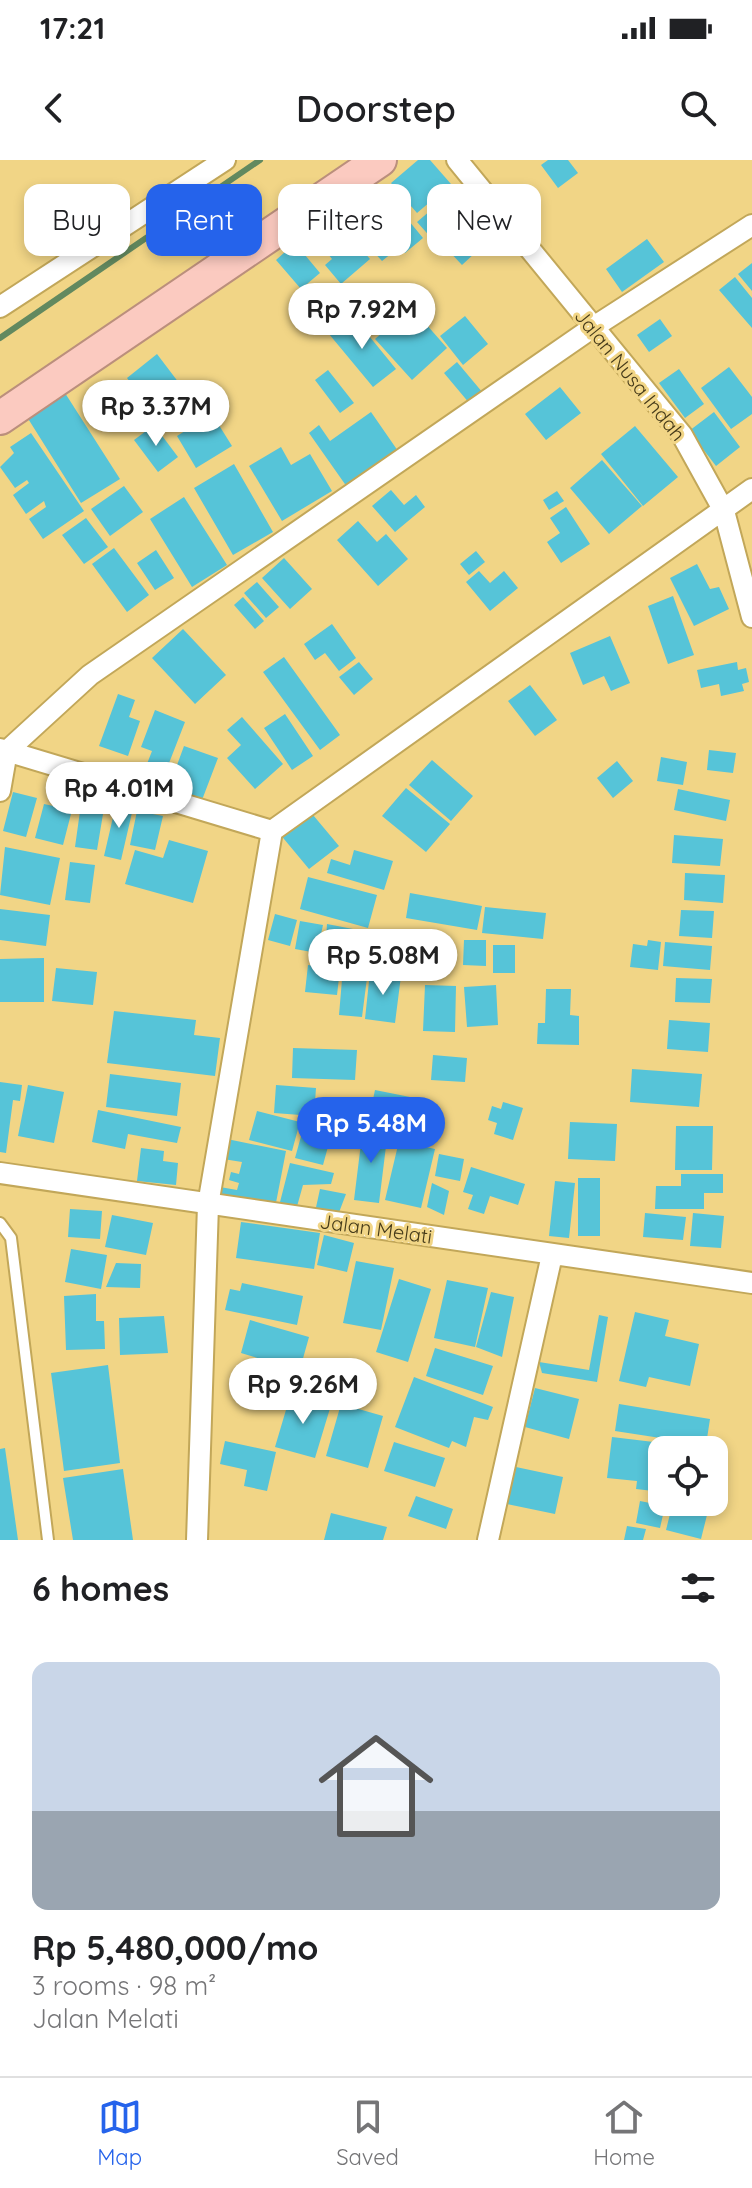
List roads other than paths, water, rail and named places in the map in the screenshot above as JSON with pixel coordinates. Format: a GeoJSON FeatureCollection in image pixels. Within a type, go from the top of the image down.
{"type":"FeatureCollection","features":[{"type":"Feature","properties":{"kind":"highway"},"geometry":{"type":"LineString","coordinates":[[0,418],[59,367],[346,160]]}},
{"type":"Feature","properties":{"kind":"highway"},"geometry":{"type":"LineString","coordinates":[[0,396],[59,367],[380,160]]}},
{"type":"Feature","properties":{"kind":"street"},"geometry":{"type":"LineString","coordinates":[[0,307],[225,160]]}},
{"type":"Feature","properties":{"kind":"street","name":"Jalan Nusa Indah"},"geometry":{"type":"LineString","coordinates":[[457,160],[682,435],[724,511],[752,617]]}},
{"type":"Feature","properties":{"kind":"street"},"geometry":{"type":"LineString","coordinates":[[0,791],[3,750],[90,675],[592,328],[752,225]]}},
{"type":"Feature","properties":{"kind":"street"},"geometry":{"type":"LineString","coordinates":[[200,1539],[208,1205],[272,831],[752,489]]}},
{"type":"Feature","properties":{"kind":"street"},"geometry":{"type":"LineString","coordinates":[[3,750],[272,831]]}},
{"type":"Feature","properties":{"kind":"street","name":"Jalan Melati"},"geometry":{"type":"LineString","coordinates":[[0,1173],[752,1283]]}},
{"type":"Feature","properties":{"kind":"street"},"geometry":{"type":"LineString","coordinates":[[488,1540],[552,1255]]}},
{"type":"Feature","properties":{"kind":"lane"},"geometry":{"type":"LineString","coordinates":[[0,1223],[11,1238],[48,1540]]}},
{"type":"Feature","properties":{"kind":"waterway"},"geometry":{"type":"LineString","coordinates":[[0,338],[260,160]]}}]}
